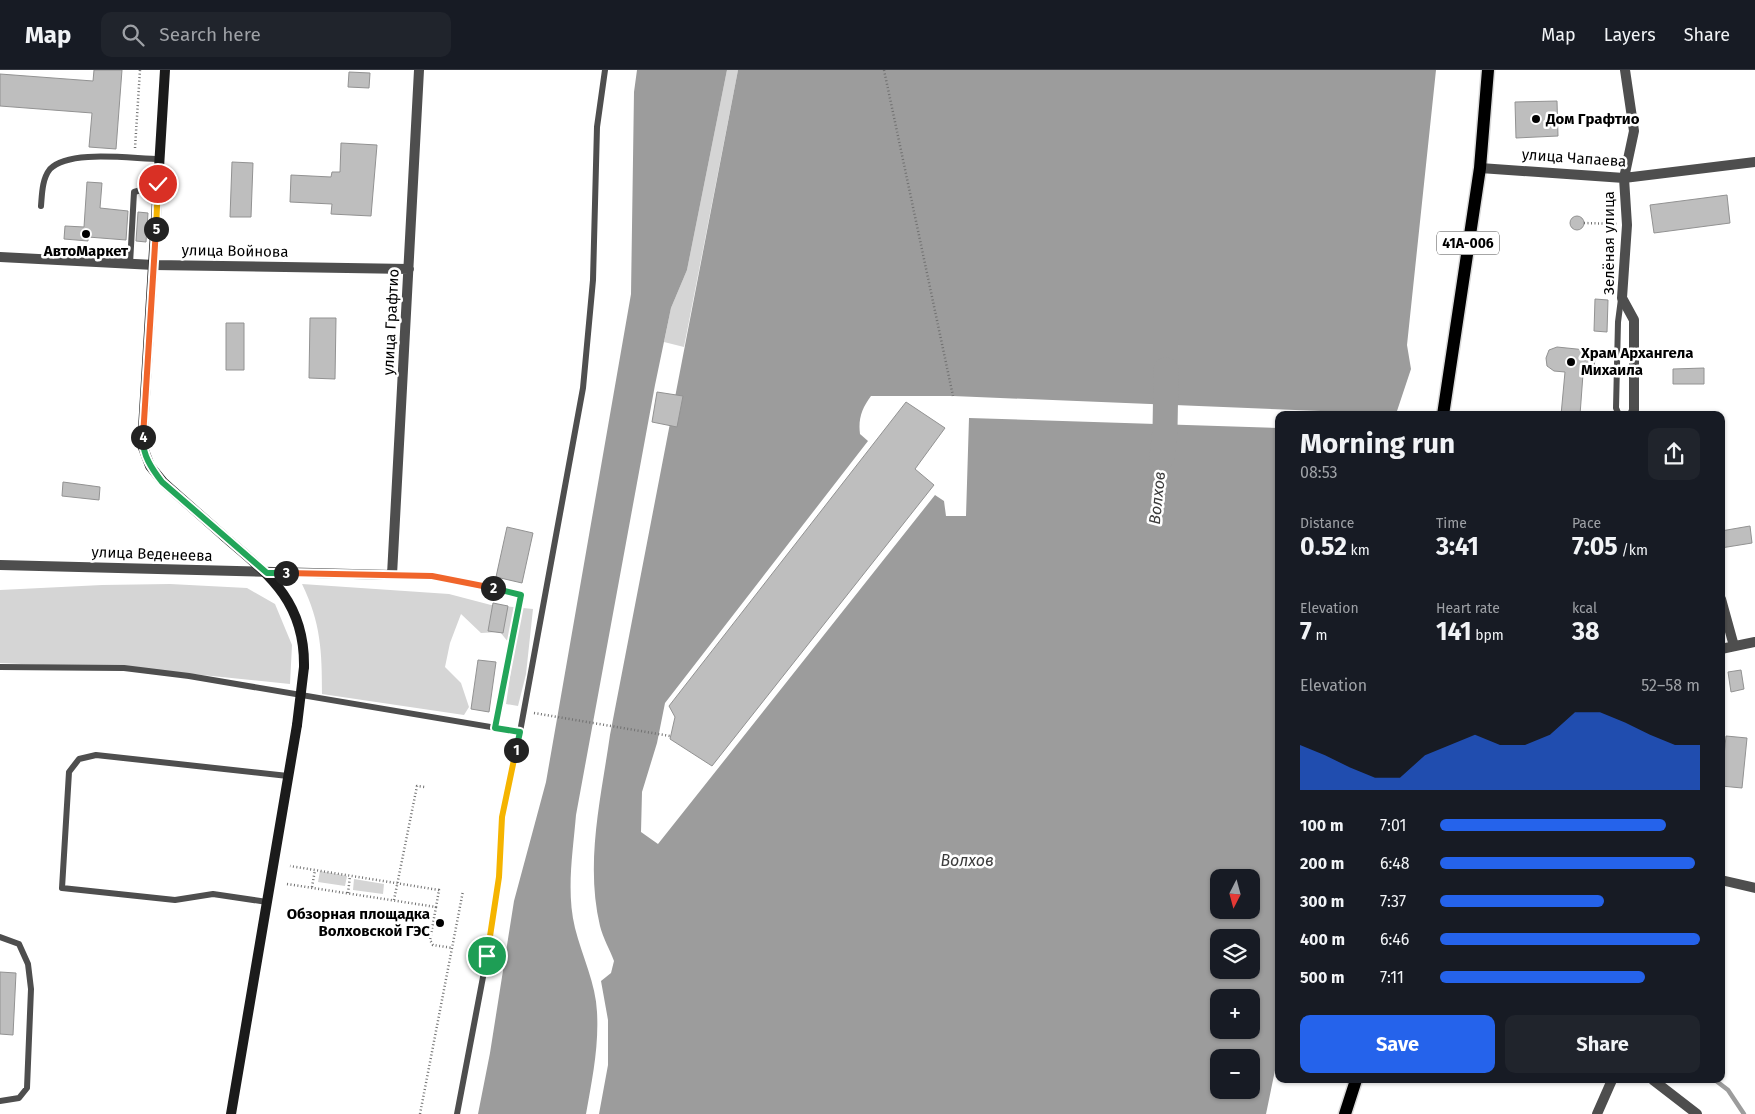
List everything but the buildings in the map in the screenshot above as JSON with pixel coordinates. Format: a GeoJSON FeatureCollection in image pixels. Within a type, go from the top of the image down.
{"type":"FeatureCollection","features":[{"type":"Feature","properties":{"kind":"main road","name":"41А-006"},"geometry":{"type":"LineString","coordinates":[[1444,411],[1480,168],[1488,70]]}},
{"type":"Feature","properties":{"kind":"main road"},"geometry":{"type":"LineString","coordinates":[[1344,1114],[1355,1083]]}},
{"type":"Feature","properties":{"kind":"street"},"geometry":{"type":"LineString","coordinates":[[165,70],[142,446],[150,466],[162,482],[267,573],[286,597],[297,620],[304,644],[304,667],[297,726],[230,1114]]}},
{"type":"Feature","properties":{"kind":"street","name":"улица Графтио"},"geometry":{"type":"LineString","coordinates":[[392,575],[419,70]]}},
{"type":"Feature","properties":{"kind":"street","name":"Зелёная улица"},"geometry":{"type":"LineString","coordinates":[[1624,70],[1634,131],[1624,178],[1627,225],[1622,298],[1634,320],[1634,411]]}},
{"type":"Feature","properties":{"kind":"street","name":"улица Чапаева"},"geometry":{"type":"LineString","coordinates":[[1480,168],[1624,178],[1755,162]]}},
{"type":"Feature","properties":{"kind":"street","name":"улица Войнова"},"geometry":{"type":"LineString","coordinates":[[0,257],[154,265],[409,270]]}},
{"type":"Feature","properties":{"kind":"street","name":"улица Веденеева"},"geometry":{"type":"LineString","coordinates":[[0,565],[392,575]]}},
{"type":"Feature","properties":{"kind":"street"},"geometry":{"type":"LineString","coordinates":[[1725,613],[1734,646]]}},
{"type":"Feature","properties":{"kind":"street"},"geometry":{"type":"LineString","coordinates":[[1725,648],[1755,642]]}},
{"type":"Feature","properties":{"kind":"street"},"geometry":{"type":"LineString","coordinates":[[1725,881],[1755,888]]}},
{"type":"Feature","properties":{"kind":"street"},"geometry":{"type":"LineString","coordinates":[[1597,1114],[1611,1083]]}},
{"type":"Feature","properties":{"kind":"street"},"geometry":{"type":"LineString","coordinates":[[1657,1083],[1697,1114]]}},
{"type":"Feature","properties":{"kind":"lane"},"geometry":{"type":"LineString","coordinates":[[457,1114],[487,956],[499,877],[502,817],[520,732],[583,388],[593,280],[598,127],[606,70]]}},
{"type":"Feature","properties":{"kind":"lane"},"geometry":{"type":"LineString","coordinates":[[41,206],[42,188],[49,170],[62,161],[80,158],[160,160]]}},
{"type":"Feature","properties":{"kind":"lane"},"geometry":{"type":"LineString","coordinates":[[130,264],[134,192],[158,184]]}},
{"type":"Feature","properties":{"kind":"lane"},"geometry":{"type":"LineString","coordinates":[[1617,411],[1618,322],[1622,298]]}},
{"type":"Feature","properties":{"kind":"lane"},"geometry":{"type":"LineString","coordinates":[[0,667],[124,668],[188,676],[520,732]]}},
{"type":"Feature","properties":{"kind":"lane"},"geometry":{"type":"LineString","coordinates":[[267,902],[213,894],[174,900],[62,888],[69,772],[79,759],[96,755],[288,776]]}},
{"type":"Feature","properties":{"kind":"lane"},"geometry":{"type":"LineString","coordinates":[[0,937],[19,944],[28,964],[31,989],[27,1088],[19,1098],[0,1101]]}},
{"type":"Feature","properties":{"kind":"path"},"geometry":{"type":"LineString","coordinates":[[135,159],[140,70]]}},
{"type":"Feature","properties":{"kind":"path"},"geometry":{"type":"LineString","coordinates":[[884,70],[953,396]]}},
{"type":"Feature","properties":{"kind":"path"},"geometry":{"type":"LineString","coordinates":[[1584,223],[1627,225]]}},
{"type":"Feature","properties":{"kind":"path"},"geometry":{"type":"LineString","coordinates":[[392,575],[432,576],[521,595],[495,728]]}},
{"type":"Feature","properties":{"kind":"path"},"geometry":{"type":"LineString","coordinates":[[523,712],[670,736]]}},
{"type":"Feature","properties":{"kind":"path"},"geometry":{"type":"LineString","coordinates":[[394,900],[418,786],[425,787]]}},
{"type":"Feature","properties":{"kind":"path"},"geometry":{"type":"LineString","coordinates":[[290,866],[439,890],[430,940],[433,945],[452,948]]}},
{"type":"Feature","properties":{"kind":"path"},"geometry":{"type":"LineString","coordinates":[[312,888],[315,870]]}},
{"type":"Feature","properties":{"kind":"path"},"geometry":{"type":"LineString","coordinates":[[348,893],[350,876]]}},
{"type":"Feature","properties":{"kind":"path"},"geometry":{"type":"LineString","coordinates":[[287,884],[436,907]]}},
{"type":"Feature","properties":{"kind":"path"},"geometry":{"type":"LineString","coordinates":[[420,1114],[464,891]]}},
{"type":"Feature","properties":{"kind":"shaded area"},"geometry":{"type":"Polygon","coordinates":[[[727,70],[738,70],[684,347],[664,342],[671,308],[687,270],[727,70]]]}},
{"type":"Feature","properties":{"kind":"shaded area"},"geometry":{"type":"Polygon","coordinates":[[[170,584],[247,588],[275,604],[292,645],[290,684],[153,670],[0,663],[0,590],[170,584]]]}},
{"type":"Feature","properties":{"kind":"shaded area"},"geometry":{"type":"Polygon","coordinates":[[[302,584],[449,594],[491,605],[533,609],[526,674],[518,706],[506,704],[514,649],[500,632],[481,633],[461,614],[450,643],[445,667],[461,683],[469,707],[464,715],[322,694],[322,665],[317,625],[302,584]]]}},
{"type":"Feature","properties":{"kind":"shaded area"},"geometry":{"type":"Polygon","coordinates":[[[320,871],[347,876],[345,886],[318,882],[320,871]]]}},
{"type":"Feature","properties":{"kind":"shaded area"},"geometry":{"type":"Polygon","coordinates":[[[354,879],[384,884],[383,894],[353,890],[354,879]]]}},
{"type":"Feature","properties":{"kind":"water"},"geometry":{"type":"Polygon","coordinates":[[[637,70],[727,70],[687,270],[671,308],[655,385],[576,815],[571,871],[571,900],[575,928],[596,1002],[597,1038],[593,1076],[586,1114],[478,1114],[490,1053],[514,901],[546,782],[631,294],[634,92],[637,70]]]}},
{"type":"Feature","properties":{"kind":"water","name":"Волхов"},"geometry":{"type":"Polygon","coordinates":[[[738,70],[1436,70],[1407,345],[1411,369],[1397,411],[1322,411],[953,396],[871,396],[863,409],[860,419],[860,434],[868,441],[665,703],[657,743],[642,792],[641,832],[658,844],[935,495],[944,501],[946,516],[966,516],[969,418],[1275,428],[1275,1070],[1266,1114],[599,1114],[608,1065],[608,1020],[601,981],[611,973],[614,961],[600,926],[596,902],[594,854],[610,735],[738,70]]]}},
{"type":"Feature","properties":{"kind":"waterway","name":"Волхов"},"geometry":{"type":"LineString","coordinates":[[1162,457],[1165,430],[1166,370]]}},
{"type":"Feature","properties":{"kind":"waterway"},"geometry":{"type":"LineString","coordinates":[[1719,1083],[1728,1090],[1744,1114]]}},
{"type":"Feature","properties":{"kind":"place","name":"Дом Графтио"},"geometry":{"type":"Point","coordinates":[1536,119]}},
{"type":"Feature","properties":{"kind":"place","name":"АвтоМаркет"},"geometry":{"type":"Point","coordinates":[86,234]}},
{"type":"Feature","properties":{"kind":"place","name":"Храм Архангела Михаила"},"geometry":{"type":"Point","coordinates":[1571,362]}},
{"type":"Feature","properties":{"kind":"place","name":"Обзорная площадка Волховской ГЭС"},"geometry":{"type":"Point","coordinates":[440,923]}},
{"type":"Feature","properties":{"kind":"route"},"geometry":{"type":"LineString","coordinates":[[158,184],[142,446],[150,466],[162,482],[267,573],[432,576],[521,595],[495,728],[520,732],[502,817],[499,877],[487,956]]}}]}
